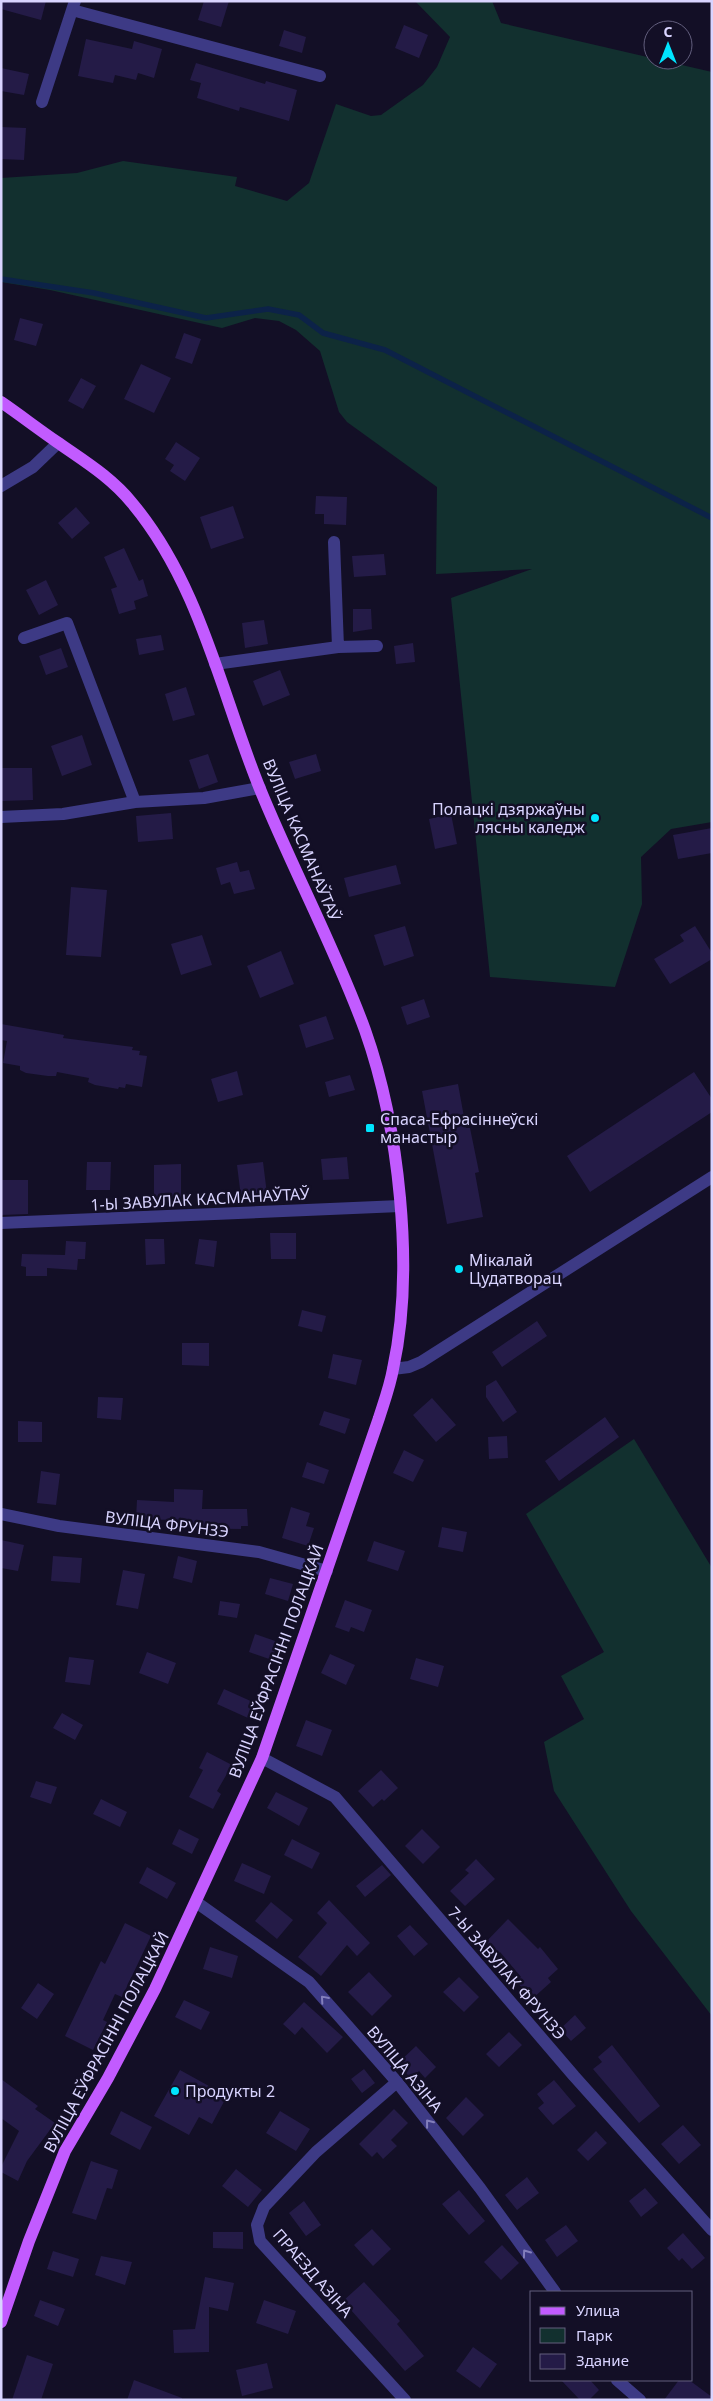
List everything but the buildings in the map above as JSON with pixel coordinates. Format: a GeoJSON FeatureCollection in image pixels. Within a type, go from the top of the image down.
{"type":"FeatureCollection","features":[{"type":"Feature","properties":{"kind":"main road","name":"ВУЛІЦА КАСМАНАЎТАЎ"},"geometry":{"type":"LineString","coordinates":[[1,402],[99,470],[132,502],[158,540],[184,586],[215,664],[260,788],[365,1031],[381,1084],[390,1124],[400,1206],[403,1264],[400,1326],[393,1369]]}},
{"type":"Feature","properties":{"kind":"main road","name":"ВУЛІЦА ЕЎФРАСІННІ ПОЛАЦКАЙ"},"geometry":{"type":"LineString","coordinates":[[1,2322],[29,2241],[65,2151],[108,2078],[155,1989],[262,1758],[379,1418],[393,1369]]}},
{"type":"Feature","properties":{"kind":"street"},"geometry":{"type":"LineString","coordinates":[[42,102],[74,6],[320,76]]}},
{"type":"Feature","properties":{"kind":"street"},"geometry":{"type":"LineString","coordinates":[[1,486],[33,467],[58,443]]}},
{"type":"Feature","properties":{"kind":"street"},"geometry":{"type":"LineString","coordinates":[[334,542],[338,648]]}},
{"type":"Feature","properties":{"kind":"street"},"geometry":{"type":"LineString","coordinates":[[24,638],[67,623],[135,802]]}},
{"type":"Feature","properties":{"kind":"street"},"geometry":{"type":"LineString","coordinates":[[215,664],[338,648],[377,646]]}},
{"type":"Feature","properties":{"kind":"street"},"geometry":{"type":"LineString","coordinates":[[1,817],[63,814],[135,802],[204,798],[260,788]]}},
{"type":"Feature","properties":{"kind":"street"},"geometry":{"type":"LineString","coordinates":[[393,1369],[409,1367],[421,1362],[712,1177]]}},
{"type":"Feature","properties":{"kind":"street","name":"1-Ы ЗАВУЛАК КАСМАНАЎТАЎ"},"geometry":{"type":"LineString","coordinates":[[1,1223],[400,1206]]}},
{"type":"Feature","properties":{"kind":"street","name":"ВУЛІЦА ФРУНЗЭ"},"geometry":{"type":"LineString","coordinates":[[1,1514],[59,1526],[259,1552],[327,1571]]}},
{"type":"Feature","properties":{"kind":"street","name":"7-Ы ЗАВУЛАК ФРУНЗЭ"},"geometry":{"type":"LineString","coordinates":[[262,1758],[334,1797],[574,2076],[712,2230]]}},
{"type":"Feature","properties":{"kind":"street","name":"ВУЛІЦА АЗІНА"},"geometry":{"type":"LineString","coordinates":[[196,1902],[309,1982],[396,2082],[480,2188],[554,2291]]}},
{"type":"Feature","properties":{"kind":"street","name":"ПРАЕЗД АЗІНА"},"geometry":{"type":"LineString","coordinates":[[396,2082],[316,2152],[264,2207],[257,2225],[260,2241],[404,2400]]}},
{"type":"Feature","properties":{"kind":"street"},"geometry":{"type":"LineString","coordinates":[[618,2381],[640,2400]]}},
{"type":"Feature","properties":{"kind":"green space"},"geometry":{"type":"Polygon","coordinates":[[[415,1],[492,1],[501,23],[643,56],[643,70],[693,70],[693,68],[712,72],[712,822],[671,829],[641,857],[642,904],[615,987],[490,977],[451,598],[532,569],[436,574],[437,487],[347,422],[339,412],[320,351],[296,330],[279,321],[255,318],[222,328],[50,290],[1,282],[1,178],[77,173],[123,161],[237,177],[235,186],[287,201],[309,183],[336,104],[371,116],[381,115],[423,85],[437,67],[450,37],[415,1]]]}},
{"type":"Feature","properties":{"kind":"green space"},"geometry":{"type":"Polygon","coordinates":[[[634,1439],[712,1568],[712,2016],[631,1911],[554,1791],[544,1742],[584,1719],[561,1676],[604,1652],[526,1514],[634,1439]]]}},
{"type":"Feature","properties":{"kind":"waterway"},"geometry":{"type":"LineString","coordinates":[[1,279],[94,293],[206,318],[268,309],[299,315],[323,333],[385,350],[712,518]]}},
{"type":"Feature","properties":{"kind":"place","name":"Полацкі дзяржаўны лясны каледж"},"geometry":{"type":"Point","coordinates":[595,818]}},
{"type":"Feature","properties":{"kind":"place","name":"Спаса-Ефрасіннеўскі манастыр"},"geometry":{"type":"Point","coordinates":[370,1128]}},
{"type":"Feature","properties":{"kind":"place","name":"Мікалай Цудатворац"},"geometry":{"type":"Point","coordinates":[459,1269]}},
{"type":"Feature","properties":{"kind":"place","name":"Продукты 2"},"geometry":{"type":"Point","coordinates":[175,2091]}}]}
